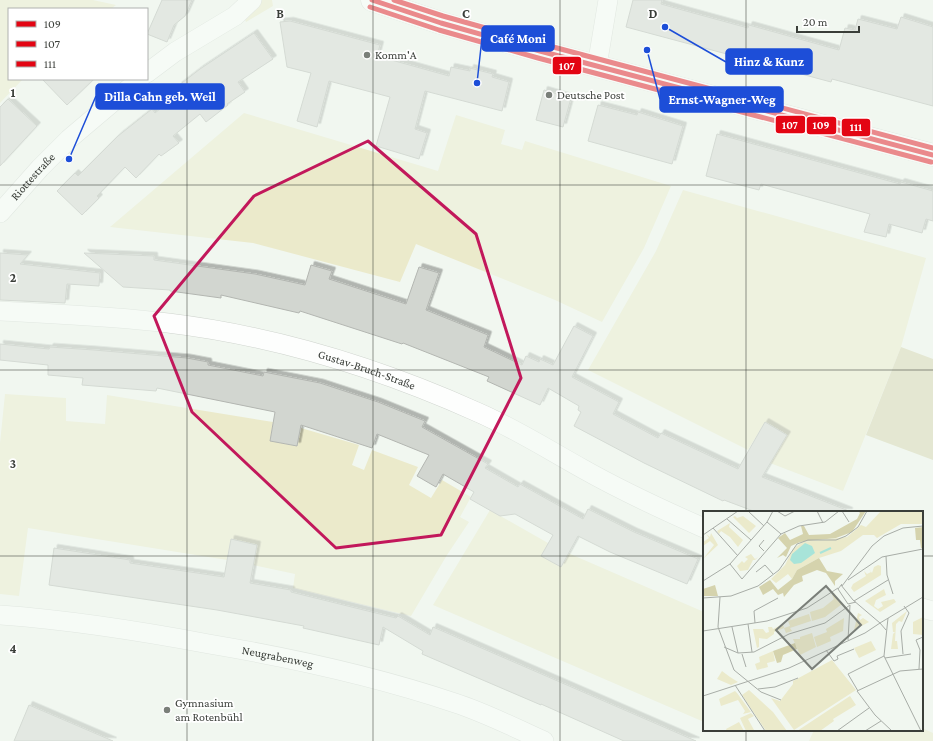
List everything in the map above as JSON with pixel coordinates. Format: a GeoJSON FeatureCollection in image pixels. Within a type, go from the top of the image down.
{"type":"FeatureCollection","features":[{"type":"Feature","properties":{"kind":"main road"},"geometry":{"type":"LineString","coordinates":[[372,0],[441,23],[597,66],[933,154]]}},
{"type":"Feature","properties":{"kind":"street"},"geometry":{"type":"LineString","coordinates":[[148,72],[175,52],[235,16],[252,0]]}},
{"type":"Feature","properties":{"kind":"street"},"geometry":{"type":"LineString","coordinates":[[597,66],[608,0]]}},
{"type":"Feature","properties":{"kind":"street","name":"Riottestraße"},"geometry":{"type":"LineString","coordinates":[[0,213],[40,168],[69,139],[139,80]]}},
{"type":"Feature","properties":{"kind":"street","name":"Gustav-Bruch-Straße"},"geometry":{"type":"LineString","coordinates":[[0,311],[78,315],[168,323],[223,331],[291,346],[351,363],[402,381],[477,412],[526,436],[612,485],[703,528]]}},
{"type":"Feature","properties":{"kind":"street"},"geometry":{"type":"LineString","coordinates":[[923,608],[933,611]]}},
{"type":"Feature","properties":{"kind":"street","name":"Neugrabenweg"},"geometry":{"type":"LineString","coordinates":[[0,615],[29,617],[136,631],[276,656],[381,680],[456,703],[544,741]]}},
{"type":"Feature","properties":{"kind":"highlighted area"},"geometry":{"type":"Polygon","coordinates":[[[368,141],[476,234],[521,378],[441,535],[336,548],[192,412],[154,316],[254,196],[368,141]]]}},
{"type":"Feature","properties":{"kind":"green space"},"geometry":{"type":"Polygon","coordinates":[[[0,0],[93,0],[116,5],[112,8],[8,8],[8,80],[22,80],[0,103],[0,0]]]}},
{"type":"Feature","properties":{"kind":"green space"},"geometry":{"type":"Polygon","coordinates":[[[261,0],[272,0],[273,6],[246,22],[244,17],[261,0]]]}},
{"type":"Feature","properties":{"kind":"green space"},"geometry":{"type":"Polygon","coordinates":[[[244,113],[438,171],[456,115],[505,130],[501,144],[522,150],[525,141],[671,186],[644,248],[602,322],[555,300],[416,244],[400,282],[253,243],[110,227],[244,113]]]}},
{"type":"Feature","properties":{"kind":"green space"},"geometry":{"type":"Polygon","coordinates":[[[683,190],[926,258],[901,347],[843,491],[770,463],[765,422],[748,450],[588,370],[656,251],[683,190]]]}},
{"type":"Feature","properties":{"kind":"green space"},"geometry":{"type":"Polygon","coordinates":[[[5,394],[66,398],[66,421],[105,424],[107,395],[273,422],[270,441],[297,446],[301,428],[359,445],[352,465],[364,470],[372,450],[418,467],[409,485],[431,498],[442,480],[471,497],[460,517],[469,522],[447,555],[411,616],[293,588],[295,574],[253,565],[256,545],[231,539],[227,560],[28,528],[19,596],[0,594],[0,443],[5,394]]]}},
{"type":"Feature","properties":{"kind":"green space"},"geometry":{"type":"Polygon","coordinates":[[[490,510],[568,553],[703,612],[703,722],[433,605],[490,510]]]}},
{"type":"Feature","properties":{"kind":"green space"},"geometry":{"type":"Polygon","coordinates":[[[923,728],[933,733],[933,741],[809,741],[814,731],[923,731],[923,728]]]}},
{"type":"Feature","properties":{"kind":"shaded area"},"geometry":{"type":"Polygon","coordinates":[[[901,347],[933,359],[933,460],[866,435],[901,347]]]}},
{"type":"Feature","properties":{"kind":"building"},"geometry":{"type":"Polygon","coordinates":[[[162,0],[192,0],[185,16],[174,25],[167,42],[148,34],[162,0]]]}},
{"type":"Feature","properties":{"kind":"building"},"geometry":{"type":"Polygon","coordinates":[[[633,0],[662,0],[661,4],[748,28],[749,25],[839,50],[845,28],[855,30],[858,19],[897,29],[901,17],[933,27],[933,106],[832,79],[831,82],[626,27],[633,0]]]}},
{"type":"Feature","properties":{"kind":"building"},"geometry":{"type":"Polygon","coordinates":[[[290,21],[380,45],[377,56],[449,76],[451,67],[470,71],[470,68],[493,74],[492,77],[509,82],[502,111],[425,91],[415,129],[427,133],[419,159],[376,146],[390,97],[329,81],[317,127],[297,121],[311,73],[287,67],[280,22],[290,21]]]}},
{"type":"Feature","properties":{"kind":"building"},"geometry":{"type":"Polygon","coordinates":[[[254,33],[273,59],[238,82],[245,92],[227,104],[228,105],[206,122],[200,114],[173,136],[179,143],[161,156],[159,154],[136,178],[125,167],[97,196],[99,198],[82,215],[57,191],[75,173],[78,176],[118,136],[152,109],[155,113],[182,91],[178,86],[200,69],[254,33]]]}},
{"type":"Feature","properties":{"kind":"building"},"geometry":{"type":"Polygon","coordinates":[[[43,80],[93,80],[67,105],[43,80]]]}},
{"type":"Feature","properties":{"kind":"building"},"geometry":{"type":"Polygon","coordinates":[[[544,90],[571,98],[563,127],[536,120],[544,90]]]}},
{"type":"Feature","properties":{"kind":"building"},"geometry":{"type":"Polygon","coordinates":[[[8,99],[37,126],[0,166],[0,107],[8,99]]]}},
{"type":"Feature","properties":{"kind":"building"},"geometry":{"type":"Polygon","coordinates":[[[598,105],[637,115],[638,112],[683,126],[672,164],[588,141],[598,105]]]}},
{"type":"Feature","properties":{"kind":"building"},"geometry":{"type":"Polygon","coordinates":[[[717,134],[900,184],[901,182],[933,191],[933,221],[926,219],[922,233],[889,224],[886,237],[864,232],[870,214],[761,184],[759,190],[706,176],[717,134]]]}},
{"type":"Feature","properties":{"kind":"building"},"geometry":{"type":"Polygon","coordinates":[[[0,253],[28,255],[20,264],[100,273],[99,286],[67,284],[65,303],[0,300],[0,253]]]}},
{"type":"Feature","properties":{"kind":"building"},"geometry":{"type":"Polygon","coordinates":[[[84,253],[154,256],[154,260],[255,274],[305,285],[311,265],[332,271],[329,279],[406,304],[419,267],[439,273],[426,310],[488,335],[484,347],[522,365],[526,356],[539,362],[540,359],[553,365],[574,326],[593,336],[572,377],[619,402],[613,414],[658,438],[661,433],[738,469],[765,422],[787,435],[762,477],[849,511],[753,511],[724,500],[723,501],[644,463],[574,426],[581,412],[578,410],[579,406],[548,388],[540,405],[487,381],[489,377],[403,343],[402,344],[300,311],[299,313],[221,295],[221,298],[170,290],[123,287],[84,253]]]}},
{"type":"Feature","properties":{"kind":"building"},"geometry":{"type":"Polygon","coordinates":[[[0,344],[49,349],[50,347],[187,358],[208,362],[208,365],[263,376],[264,372],[320,383],[378,402],[425,421],[422,427],[488,464],[485,468],[518,487],[520,484],[583,519],[588,509],[634,532],[698,559],[687,584],[610,552],[578,536],[561,567],[541,556],[553,535],[515,514],[500,516],[470,499],[474,492],[443,474],[436,487],[417,476],[429,455],[377,434],[372,448],[301,425],[297,446],[270,441],[275,412],[157,388],[156,391],[82,385],[83,378],[48,375],[48,365],[0,360],[0,344]]]}},
{"type":"Feature","properties":{"kind":"building"},"geometry":{"type":"Polygon","coordinates":[[[231,539],[257,545],[250,583],[291,590],[291,592],[396,618],[398,616],[430,635],[433,627],[696,741],[624,741],[422,654],[423,651],[383,627],[379,645],[303,628],[304,626],[217,610],[49,585],[54,548],[130,560],[130,563],[224,577],[231,539]]]}},
{"type":"Feature","properties":{"kind":"building"},"geometry":{"type":"Polygon","coordinates":[[[29,705],[113,741],[14,741],[29,705]]]}},
{"type":"Feature","properties":{"kind":"transit line","name":"109"},"geometry":{"type":"LineString","coordinates":[[372,0],[441,23],[540,51],[933,155]]}},
{"type":"Feature","properties":{"kind":"transit line","name":"111"},"geometry":{"type":"LineString","coordinates":[[394,0],[443,16],[542,44],[933,148]]}},
{"type":"Feature","properties":{"kind":"transit line","name":"107"},"geometry":{"type":"LineString","coordinates":[[370,7],[439,30],[538,58],[931,162]]}},
{"type":"Feature","properties":{"kind":"place","name":"Hinz & Kunz"},"geometry":{"type":"Point","coordinates":[665,27]}},
{"type":"Feature","properties":{"kind":"place","name":"Ernst-Wagner-Weg"},"geometry":{"type":"Point","coordinates":[647,50]}},
{"type":"Feature","properties":{"kind":"place","name":"Komm'A"},"geometry":{"type":"Point","coordinates":[367,55]}},
{"type":"Feature","properties":{"kind":"place","name":"Café Moni"},"geometry":{"type":"Point","coordinates":[477,83]}},
{"type":"Feature","properties":{"kind":"place","name":"Deutsche Post"},"geometry":{"type":"Point","coordinates":[549,95]}},
{"type":"Feature","properties":{"kind":"place","name":"Dilla Cahn geb. Weil"},"geometry":{"type":"Point","coordinates":[69,159]}},
{"type":"Feature","properties":{"kind":"place","name":"Gymnasium am Rotenbühl"},"geometry":{"type":"Point","coordinates":[167,710]}}]}
